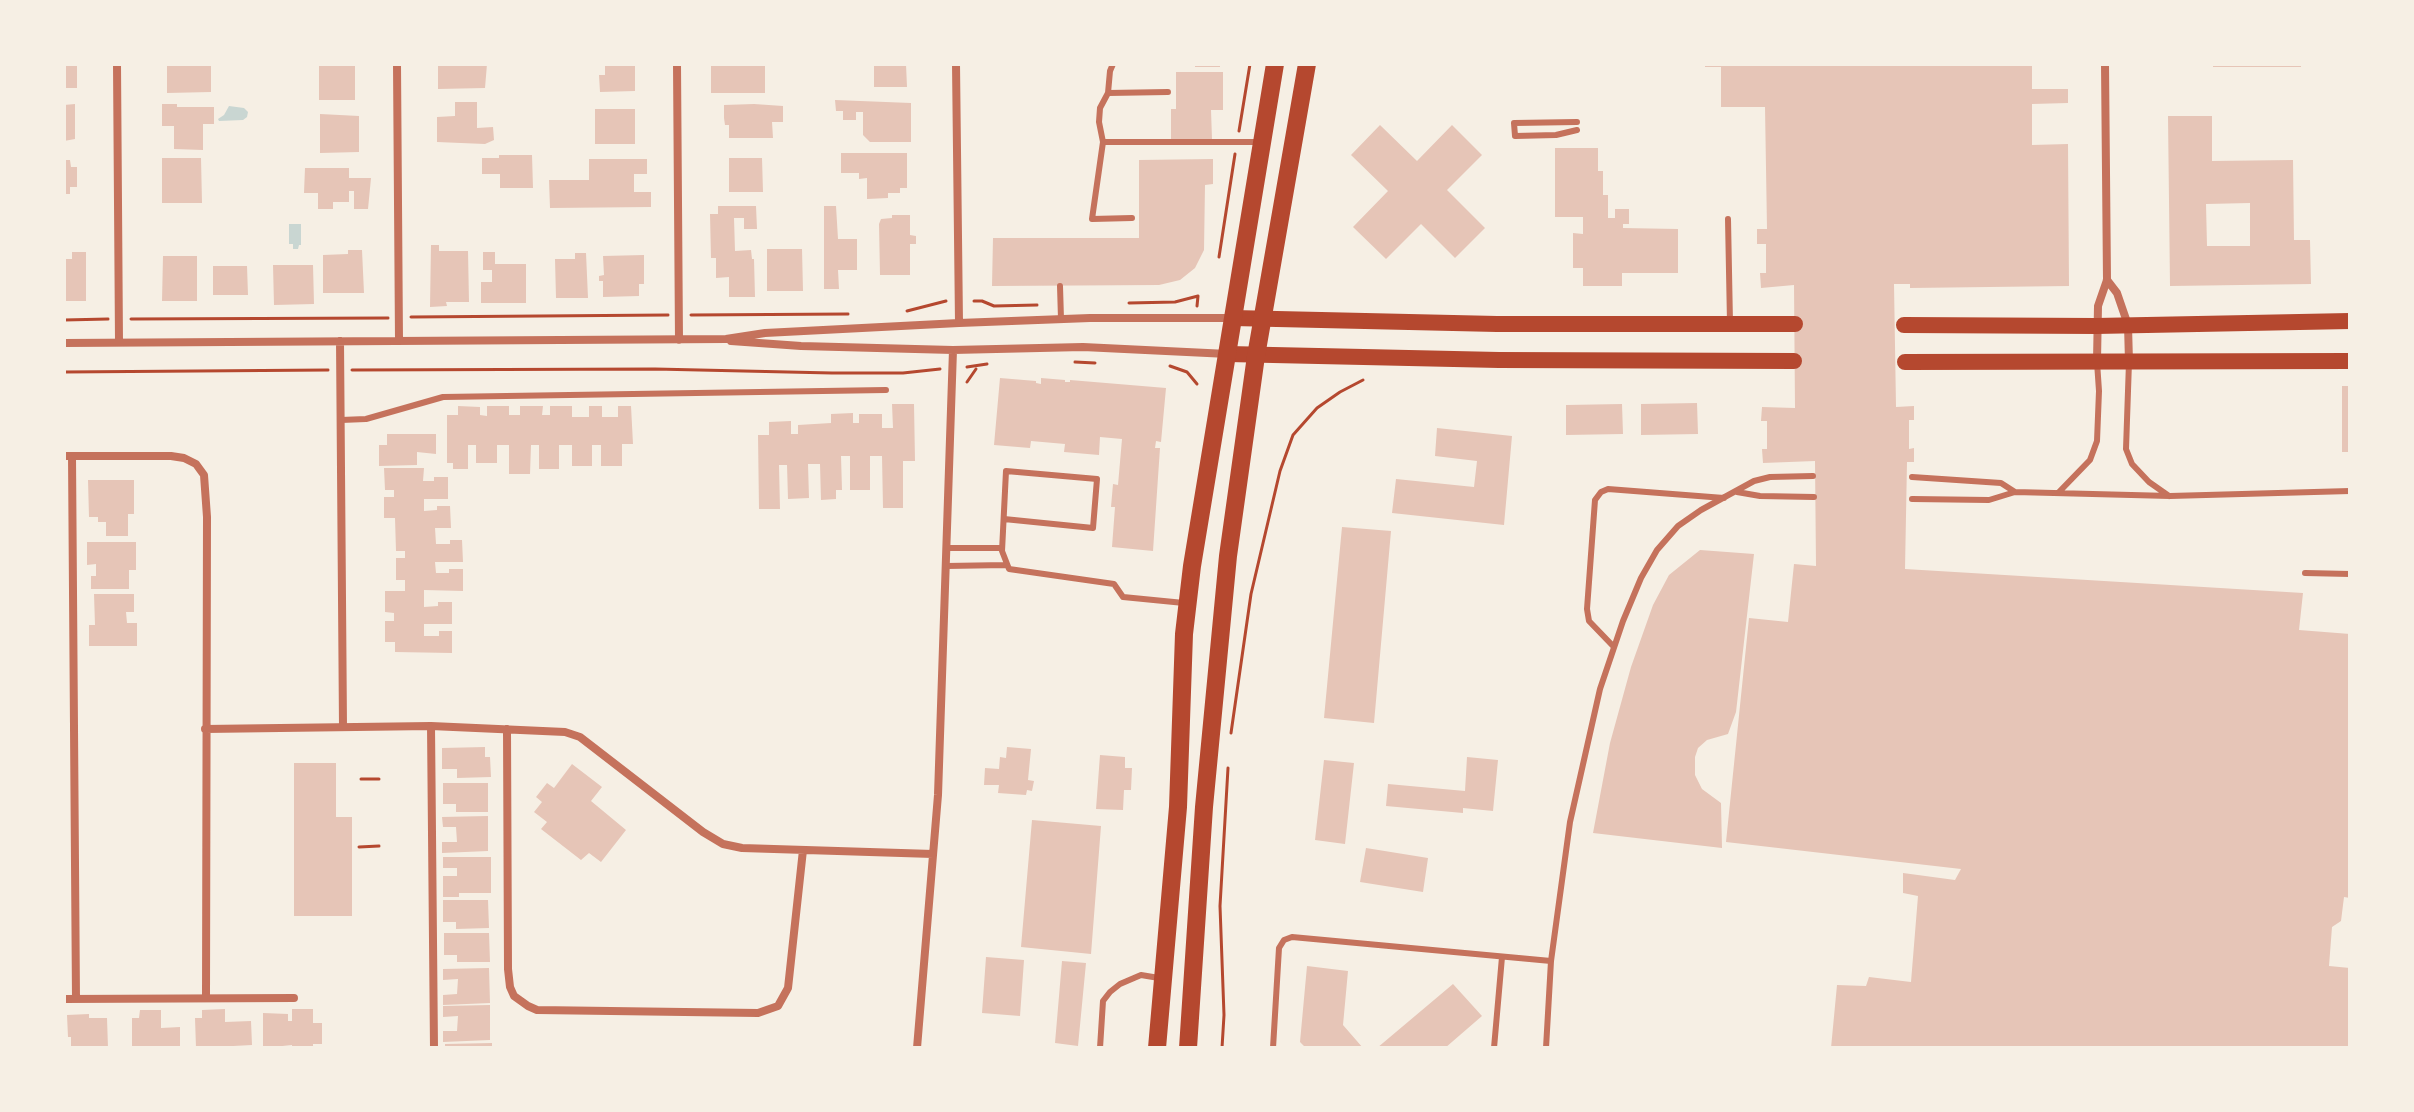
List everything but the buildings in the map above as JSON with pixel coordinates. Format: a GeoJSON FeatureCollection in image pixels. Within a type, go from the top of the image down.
{"type":"FeatureCollection","features":[{"type":"Feature","properties":{"kind":"main road"},"geometry":{"type":"LineString","coordinates":[[1157,1048],[1178,807],[1188,603],[1275,64]]}},
{"type":"Feature","properties":{"kind":"main road"},"geometry":{"type":"LineString","coordinates":[[1188,1048],[1204,807],[1228,556],[1256,356],[1307,64]]}},
{"type":"Feature","properties":{"kind":"main road"},"geometry":{"type":"LineString","coordinates":[[1233,318],[1497,324],[1795,324]]}},
{"type":"Feature","properties":{"kind":"main road"},"geometry":{"type":"LineString","coordinates":[[1904,325],[2096,326],[2350,321]]}},
{"type":"Feature","properties":{"kind":"main road"},"geometry":{"type":"LineString","coordinates":[[1228,354],[1794,361]]}},
{"type":"Feature","properties":{"kind":"main road"},"geometry":{"type":"LineString","coordinates":[[1905,362],[2350,361]]}},
{"type":"Feature","properties":{"kind":"street"},"geometry":{"type":"LineString","coordinates":[[117,64],[119,342]]}},
{"type":"Feature","properties":{"kind":"street"},"geometry":{"type":"LineString","coordinates":[[397,64],[399,341]]}},
{"type":"Feature","properties":{"kind":"street"},"geometry":{"type":"LineString","coordinates":[[677,64],[679,340]]}},
{"type":"Feature","properties":{"kind":"street"},"geometry":{"type":"LineString","coordinates":[[956,64],[959,323]]}},
{"type":"Feature","properties":{"kind":"street"},"geometry":{"type":"LineString","coordinates":[[2097,362],[2098,306],[2107,280],[2105,64]]}},
{"type":"Feature","properties":{"kind":"street"},"geometry":{"type":"LineString","coordinates":[[2107,280],[2117,293],[2128,325],[2129,362]]}},
{"type":"Feature","properties":{"kind":"street"},"geometry":{"type":"LineString","coordinates":[[726,339],[765,333],[959,323],[1233,318]]}},
{"type":"Feature","properties":{"kind":"street"},"geometry":{"type":"LineString","coordinates":[[64,343],[726,339],[801,346],[953,350],[1083,347],[1228,354]]}},
{"type":"Feature","properties":{"kind":"street"},"geometry":{"type":"LineString","coordinates":[[340,341],[343,727]]}},
{"type":"Feature","properties":{"kind":"street"},"geometry":{"type":"LineString","coordinates":[[917,1048],[933,854],[953,350]]}},
{"type":"Feature","properties":{"kind":"street"},"geometry":{"type":"LineString","coordinates":[[76,999],[68,456],[171,456],[196,464],[204,475],[207,517],[206,998]]}},
{"type":"Feature","properties":{"kind":"street"},"geometry":{"type":"LineString","coordinates":[[431,726],[434,1048]]}},
{"type":"Feature","properties":{"kind":"street"},"geometry":{"type":"LineString","coordinates":[[205,729],[431,726],[553,730],[580,737],[723,844],[742,848],[933,854]]}},
{"type":"Feature","properties":{"kind":"street"},"geometry":{"type":"LineString","coordinates":[[507,729],[508,969],[514,996],[537,1010],[758,1013],[778,1006],[788,988],[803,850]]}},
{"type":"Feature","properties":{"kind":"street"},"geometry":{"type":"LineString","coordinates":[[64,999],[294,998]]}},
{"type":"Feature","properties":{"kind":"lane"},"geometry":{"type":"LineString","coordinates":[[1113,64],[1108,93],[1100,108],[1103,142],[1092,219],[1132,218]]}},
{"type":"Feature","properties":{"kind":"lane"},"geometry":{"type":"LineString","coordinates":[[1108,93],[1168,92]]}},
{"type":"Feature","properties":{"kind":"lane"},"geometry":{"type":"LineString","coordinates":[[1514,123],[1577,126],[1556,135],[1515,136],[1514,123]]}},
{"type":"Feature","properties":{"kind":"lane"},"geometry":{"type":"LineString","coordinates":[[1103,142],[1263,142]]}},
{"type":"Feature","properties":{"kind":"lane"},"geometry":{"type":"LineString","coordinates":[[1728,219],[1730,324]]}},
{"type":"Feature","properties":{"kind":"lane"},"geometry":{"type":"LineString","coordinates":[[1060,286],[1061,319]]}},
{"type":"Feature","properties":{"kind":"lane"},"geometry":{"type":"LineString","coordinates":[[2059,492],[2090,460],[2097,441],[2097,362]]}},
{"type":"Feature","properties":{"kind":"lane"},"geometry":{"type":"LineString","coordinates":[[2129,362],[2126,449],[2140,473],[2170,496]]}},
{"type":"Feature","properties":{"kind":"lane"},"geometry":{"type":"LineString","coordinates":[[341,420],[366,419],[443,397],[886,390]]}},
{"type":"Feature","properties":{"kind":"lane"},"geometry":{"type":"LineString","coordinates":[[1004,519],[1093,528],[1097,479],[1006,471],[1002,548],[1006,565],[1020,572],[1114,584],[1123,597],[1188,603]]}},
{"type":"Feature","properties":{"kind":"lane"},"geometry":{"type":"LineString","coordinates":[[1546,1048],[1551,961],[1570,822],[1600,689],[1641,578],[1657,550],[1678,526],[1701,510],[1754,481],[1770,477],[1813,476]]}},
{"type":"Feature","properties":{"kind":"lane"},"geometry":{"type":"LineString","coordinates":[[1912,477],[2001,483],[2015,492]]}},
{"type":"Feature","properties":{"kind":"lane"},"geometry":{"type":"LineString","coordinates":[[1614,647],[1589,621],[1587,609],[1595,500],[1608,489],[1724,498]]}},
{"type":"Feature","properties":{"kind":"lane"},"geometry":{"type":"LineString","coordinates":[[1912,499],[1989,500],[2015,492],[2170,496],[2350,491]]}},
{"type":"Feature","properties":{"kind":"lane"},"geometry":{"type":"LineString","coordinates":[[1737,492],[1760,496],[1814,497]]}},
{"type":"Feature","properties":{"kind":"lane"},"geometry":{"type":"LineString","coordinates":[[947,548],[1002,548]]}},
{"type":"Feature","properties":{"kind":"lane"},"geometry":{"type":"LineString","coordinates":[[946,566],[1006,565]]}},
{"type":"Feature","properties":{"kind":"lane"},"geometry":{"type":"LineString","coordinates":[[2305,573],[2350,574]]}},
{"type":"Feature","properties":{"kind":"lane"},"geometry":{"type":"LineString","coordinates":[[1273,1048],[1279,948],[1284,940],[1292,937],[1551,961]]}},
{"type":"Feature","properties":{"kind":"lane"},"geometry":{"type":"LineString","coordinates":[[1494,1048],[1502,957]]}},
{"type":"Feature","properties":{"kind":"lane"},"geometry":{"type":"LineString","coordinates":[[1100,1048],[1103,1001],[1110,992],[1141,975],[1164,978]]}},
{"type":"Feature","properties":{"kind":"path"},"geometry":{"type":"LineString","coordinates":[[1219,257],[1250,64]]}},
{"type":"Feature","properties":{"kind":"path"},"geometry":{"type":"LineString","coordinates":[[1129,303],[1175,302],[1198,296]]}},
{"type":"Feature","properties":{"kind":"path"},"geometry":{"type":"LineString","coordinates":[[905,311],[958,301],[982,301],[994,306],[1039,305]]}},
{"type":"Feature","properties":{"kind":"path"},"geometry":{"type":"LineString","coordinates":[[64,320],[849,314]]}},
{"type":"Feature","properties":{"kind":"path"},"geometry":{"type":"LineString","coordinates":[[1072,362],[1102,363]]}},
{"type":"Feature","properties":{"kind":"path"},"geometry":{"type":"LineString","coordinates":[[64,372],[655,369],[903,373],[978,367],[992,363]]}},
{"type":"Feature","properties":{"kind":"path"},"geometry":{"type":"LineString","coordinates":[[1163,364],[1187,372],[1197,384]]}},
{"type":"Feature","properties":{"kind":"path"},"geometry":{"type":"LineString","coordinates":[[1231,733],[1251,594],[1280,471],[1293,435],[1317,408],[1363,380]]}},
{"type":"Feature","properties":{"kind":"path"},"geometry":{"type":"LineString","coordinates":[[1222,1048],[1224,1015],[1220,906],[1228,762]]}},
{"type":"Feature","properties":{"kind":"path"},"geometry":{"type":"LineString","coordinates":[[361,779],[379,779]]}},
{"type":"Feature","properties":{"kind":"path"},"geometry":{"type":"LineString","coordinates":[[359,847],[379,846]]}},
{"type":"Feature","properties":{"kind":"shaded area"},"geometry":{"type":"Polygon","coordinates":[[[229,106],[244,108],[248,112],[247,117],[243,120],[219,121],[229,106]]]}},
{"type":"Feature","properties":{"kind":"shaded area"},"geometry":{"type":"Polygon","coordinates":[[[289,224],[301,224],[301,245],[298,249],[293,249],[293,244],[289,244],[289,224]]]}}]}
